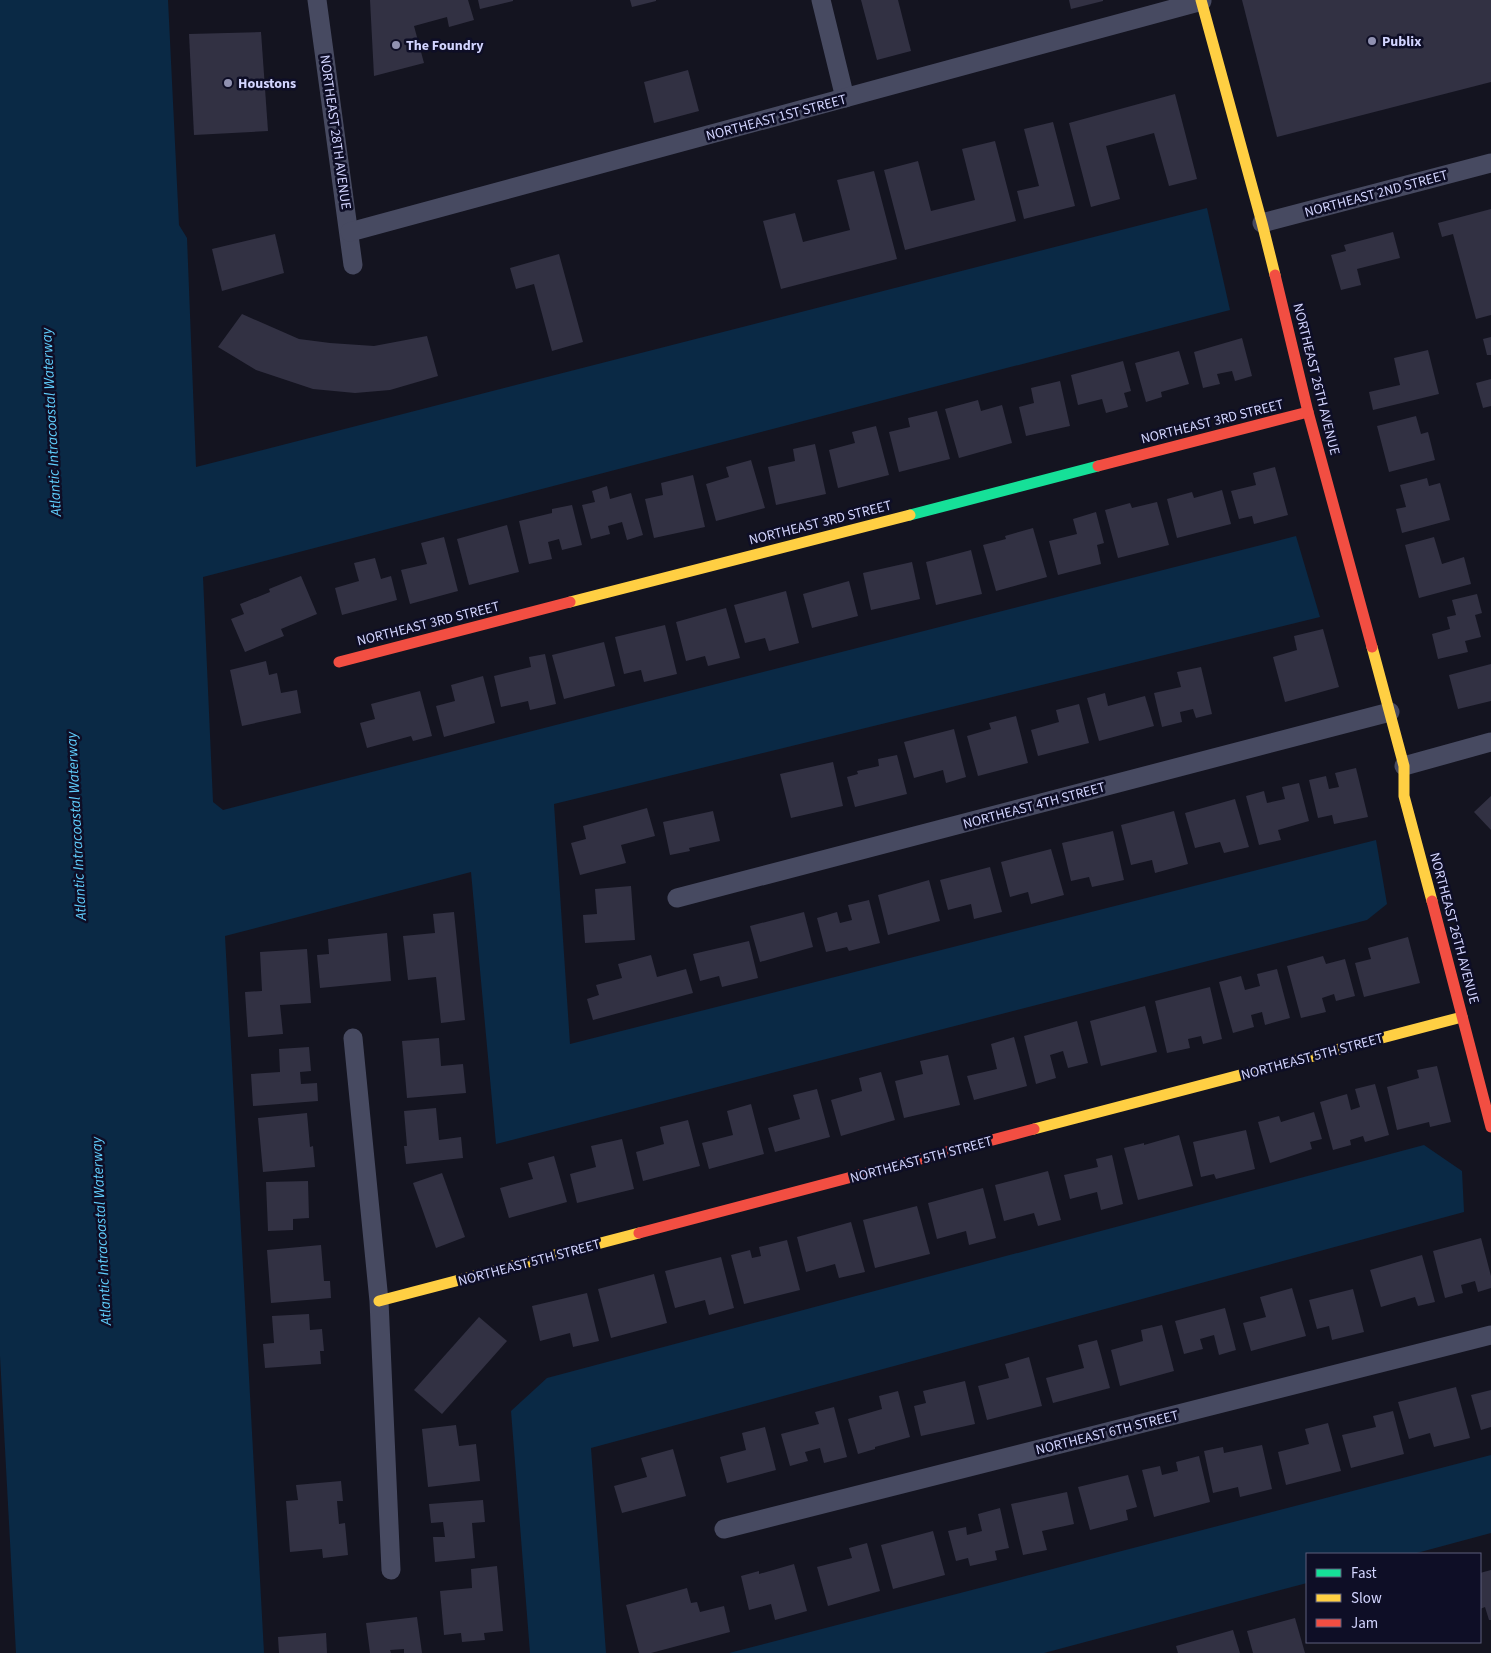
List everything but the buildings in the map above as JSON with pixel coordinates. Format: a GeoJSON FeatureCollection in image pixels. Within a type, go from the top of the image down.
{"type":"FeatureCollection","features":[{"type":"Feature","properties":{"kind":"street","name":"NORTHEAST 28TH AVENUE"},"geometry":{"type":"LineString","coordinates":[[317,0],[353,265]]}},
{"type":"Feature","properties":{"kind":"street"},"geometry":{"type":"LineString","coordinates":[[821,0],[845,98]]}},
{"type":"Feature","properties":{"kind":"street","name":"NORTHEAST 1ST STREET"},"geometry":{"type":"LineString","coordinates":[[350,232],[1201,1]]}},
{"type":"Feature","properties":{"kind":"street","name":"NORTHEAST 26TH AVENUE"},"geometry":{"type":"LineString","coordinates":[[1201,1],[1262,223],[1308,412],[1404,766],[1404,796],[1491,1127]]}},
{"type":"Feature","properties":{"kind":"street","name":"NORTHEAST 2ND STREET"},"geometry":{"type":"LineString","coordinates":[[1262,223],[1491,163]]}},
{"type":"Feature","properties":{"kind":"street","name":"NORTHEAST 3RD STREET"},"geometry":{"type":"LineString","coordinates":[[339,662],[1308,412]]}},
{"type":"Feature","properties":{"kind":"street","name":"NORTHEAST 4TH STREET"},"geometry":{"type":"LineString","coordinates":[[677,898],[1390,712]]}},
{"type":"Feature","properties":{"kind":"street"},"geometry":{"type":"LineString","coordinates":[[1404,766],[1491,742]]}},
{"type":"Feature","properties":{"kind":"street","name":"NORTHEAST 26TH AVENUE"},"geometry":{"type":"LineString","coordinates":[[1404,766],[1417,786]]}},
{"type":"Feature","properties":{"kind":"street","name":"NORTHEAST 5TH STREET"},"geometry":{"type":"LineString","coordinates":[[379,1301],[1462,1017]]}},
{"type":"Feature","properties":{"kind":"street"},"geometry":{"type":"LineString","coordinates":[[353,1038],[379,1301],[391,1570]]}},
{"type":"Feature","properties":{"kind":"street","name":"NORTHEAST 6TH STREET"},"geometry":{"type":"LineString","coordinates":[[724,1530],[1491,1335]]}},
{"type":"Feature","properties":{"kind":"water","name":"Atlantic Intracoastal Waterway"},"geometry":{"type":"Polygon","coordinates":[[[0,0],[168,0],[179,225],[187,238],[196,467],[1207,208],[1230,310],[203,577],[213,802],[223,810],[1296,536],[1320,617],[554,804],[570,1044],[1376,840],[1387,904],[1367,920],[496,1144],[471,872],[225,936],[264,1653],[16,1653],[0,1356],[0,0]]]}},
{"type":"Feature","properties":{"kind":"water"},"geometry":{"type":"Polygon","coordinates":[[[1424,1145],[1462,1171],[1464,1212],[591,1448],[606,1653],[530,1653],[511,1411],[547,1378],[1424,1145]]]}},
{"type":"Feature","properties":{"kind":"water"},"geometry":{"type":"Polygon","coordinates":[[[1491,1455],[1491,1533],[1417,1553],[1306,1553],[1306,1583],[1044,1653],[729,1653],[1491,1455]]]}},
{"type":"Feature","properties":{"kind":"traffic: fast"},"geometry":{"type":"LineString","coordinates":[[910,515],[1098,466]]}},
{"type":"Feature","properties":{"kind":"traffic: slow"},"geometry":{"type":"LineString","coordinates":[[1201,0],[1275,275]]}},
{"type":"Feature","properties":{"kind":"traffic: slow"},"geometry":{"type":"LineString","coordinates":[[570,602],[910,515]]}},
{"type":"Feature","properties":{"kind":"traffic: slow"},"geometry":{"type":"LineString","coordinates":[[1372,647],[1404,766],[1404,796],[1432,901]]}},
{"type":"Feature","properties":{"kind":"traffic: slow"},"geometry":{"type":"LineString","coordinates":[[1034,1129],[1462,1017]]}},
{"type":"Feature","properties":{"kind":"traffic: slow"},"geometry":{"type":"LineString","coordinates":[[379,1301],[639,1233]]}},
{"type":"Feature","properties":{"kind":"traffic: jam"},"geometry":{"type":"LineString","coordinates":[[1275,275],[1308,412],[1372,647]]}},
{"type":"Feature","properties":{"kind":"traffic: jam"},"geometry":{"type":"LineString","coordinates":[[1098,466],[1308,412]]}},
{"type":"Feature","properties":{"kind":"traffic: jam"},"geometry":{"type":"LineString","coordinates":[[339,662],[570,602]]}},
{"type":"Feature","properties":{"kind":"traffic: jam"},"geometry":{"type":"LineString","coordinates":[[1432,901],[1491,1127]]}},
{"type":"Feature","properties":{"kind":"traffic: jam"},"geometry":{"type":"LineString","coordinates":[[639,1233],[1034,1129]]}},
{"type":"Feature","properties":{"kind":"place","name":"Publix"},"geometry":{"type":"Point","coordinates":[1372,41]}},
{"type":"Feature","properties":{"kind":"place","name":"The Foundry"},"geometry":{"type":"Point","coordinates":[396,45]}},
{"type":"Feature","properties":{"kind":"place","name":"Houstons"},"geometry":{"type":"Point","coordinates":[228,83]}}]}
